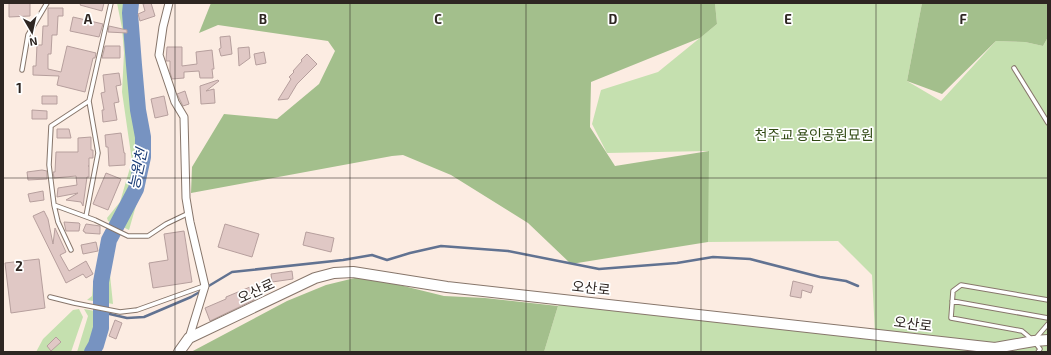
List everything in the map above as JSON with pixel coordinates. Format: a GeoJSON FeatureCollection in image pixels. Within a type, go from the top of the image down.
{"type":"FeatureCollection","features":[{"type":"Feature","properties":{"kind":"street"},"geometry":{"type":"LineString","coordinates":[[169,3],[163,27],[159,55],[175,102],[184,118],[186,198],[205,286],[188,338],[179,352]]}},
{"type":"Feature","properties":{"kind":"street","name":"오산로"},"geometry":{"type":"LineString","coordinates":[[188,338],[315,278],[334,273],[353,272],[447,287],[995,348],[1048,340]]}},
{"type":"Feature","properties":{"kind":"lane"},"geometry":{"type":"LineString","coordinates":[[22,70],[28,35],[47,3]]}},
{"type":"Feature","properties":{"kind":"lane"},"geometry":{"type":"LineString","coordinates":[[86,216],[98,153],[89,102],[111,3]]}},
{"type":"Feature","properties":{"kind":"lane"},"geometry":{"type":"LineString","coordinates":[[1014,68],[1048,123]]}},
{"type":"Feature","properties":{"kind":"lane"},"geometry":{"type":"LineString","coordinates":[[71,250],[58,222],[54,205],[49,165],[51,126],[89,102]]}},
{"type":"Feature","properties":{"kind":"lane"},"geometry":{"type":"LineString","coordinates":[[54,205],[86,216],[128,236],[148,236],[166,224],[189,214]]}},
{"type":"Feature","properties":{"kind":"lane"},"geometry":{"type":"LineString","coordinates":[[1038,352],[1040,349],[1034,341],[1022,331],[951,318],[953,291],[961,284],[1048,300]]}},
{"type":"Feature","properties":{"kind":"lane"},"geometry":{"type":"LineString","coordinates":[[50,297],[120,312],[137,310],[205,286]]}},
{"type":"Feature","properties":{"kind":"lane"},"geometry":{"type":"LineString","coordinates":[[952,301],[1048,318]]}},
{"type":"Feature","properties":{"kind":"lane"},"geometry":{"type":"LineString","coordinates":[[1034,341],[1048,324]]}},
{"type":"Feature","properties":{"kind":"green space"},"geometry":{"type":"Polygon","coordinates":[[[117,3],[129,3],[131,56],[142,157],[135,184],[116,225],[108,221],[107,218],[120,202],[132,161],[122,92],[124,53],[122,28],[117,3]]]}},
{"type":"Feature","properties":{"kind":"green space"},"geometry":{"type":"Polygon","coordinates":[[[132,3],[134,3],[132,20],[135,70],[141,112],[145,125],[146,160],[141,188],[129,230],[119,225],[136,191],[145,156],[145,136],[139,110],[134,64],[131,12],[132,3]]]}},
{"type":"Feature","properties":{"kind":"green space"},"geometry":{"type":"Polygon","coordinates":[[[211,3],[715,3],[717,24],[700,38],[591,82],[590,127],[615,166],[709,151],[708,242],[571,264],[528,223],[451,175],[403,155],[191,193],[192,167],[224,114],[277,119],[319,84],[335,51],[328,41],[218,25],[199,33],[211,3]]]}},
{"type":"Feature","properties":{"kind":"green space","name":"천주교 용인공원묘원"},"geometry":{"type":"Polygon","coordinates":[[[715,3],[922,3],[907,81],[941,101],[996,41],[1025,42],[1043,46],[1048,37],[1048,352],[544,352],[558,306],[562,299],[875,334],[872,275],[838,241],[708,242],[708,151],[607,153],[592,124],[601,90],[658,72],[717,24],[715,3]]]}},
{"type":"Feature","properties":{"kind":"green space"},"geometry":{"type":"Polygon","coordinates":[[[922,3],[1048,3],[1048,37],[1043,46],[1025,42],[996,41],[942,94],[907,81],[922,3]]]}},
{"type":"Feature","properties":{"kind":"green space"},"geometry":{"type":"Polygon","coordinates":[[[108,231],[112,233],[109,240],[100,282],[100,302],[87,300],[92,296],[93,284],[100,268],[105,239],[108,231]]]}},
{"type":"Feature","properties":{"kind":"green space"},"geometry":{"type":"Polygon","coordinates":[[[114,234],[119,237],[113,248],[111,260],[110,275],[113,304],[102,302],[102,294],[106,258],[114,234]]]}},
{"type":"Feature","properties":{"kind":"green space"},"geometry":{"type":"Polygon","coordinates":[[[363,276],[444,296],[485,298],[558,306],[544,352],[191,352],[287,301],[326,285],[363,276]]]}},
{"type":"Feature","properties":{"kind":"green space"},"geometry":{"type":"Polygon","coordinates":[[[79,309],[83,317],[71,352],[36,352],[43,339],[73,310],[79,309]]]}},
{"type":"Feature","properties":{"kind":"green space"},"geometry":{"type":"Polygon","coordinates":[[[84,309],[100,312],[95,338],[89,352],[77,352],[88,316],[84,309]]]}},
{"type":"Feature","properties":{"kind":"building"},"geometry":{"type":"Polygon","coordinates":[[[9,3],[30,3],[30,16],[9,17],[9,3]]]}},
{"type":"Feature","properties":{"kind":"building"},"geometry":{"type":"Polygon","coordinates":[[[81,3],[104,3],[102,11],[80,5],[81,3]]]}},
{"type":"Feature","properties":{"kind":"building"},"geometry":{"type":"Polygon","coordinates":[[[151,3],[155,16],[140,21],[138,14],[145,11],[143,4],[151,3]]]}},
{"type":"Feature","properties":{"kind":"building"},"geometry":{"type":"Polygon","coordinates":[[[48,8],[63,8],[63,16],[58,16],[57,35],[52,35],[51,54],[48,54],[48,69],[61,72],[67,46],[96,53],[95,58],[93,58],[85,92],[57,85],[59,76],[33,75],[33,66],[36,66],[37,45],[42,45],[43,26],[48,26],[48,8]]]}},
{"type":"Feature","properties":{"kind":"building"},"geometry":{"type":"Polygon","coordinates":[[[73,17],[103,24],[99,37],[70,31],[73,17]]]}},
{"type":"Feature","properties":{"kind":"building"},"geometry":{"type":"Polygon","coordinates":[[[109,26],[127,30],[127,33],[108,32],[109,26]]]}},
{"type":"Feature","properties":{"kind":"building"},"geometry":{"type":"Polygon","coordinates":[[[230,36],[232,54],[221,56],[219,49],[221,48],[220,37],[230,36]]]}},
{"type":"Feature","properties":{"kind":"building"},"geometry":{"type":"Polygon","coordinates":[[[105,46],[120,46],[120,58],[102,58],[105,46]]]}},
{"type":"Feature","properties":{"kind":"building"},"geometry":{"type":"Polygon","coordinates":[[[167,47],[182,47],[182,66],[197,64],[196,52],[212,50],[214,69],[212,69],[213,78],[200,78],[199,71],[184,72],[184,78],[172,79],[170,72],[170,61],[166,61],[167,47]]]}},
{"type":"Feature","properties":{"kind":"building"},"geometry":{"type":"Polygon","coordinates":[[[249,47],[250,58],[239,66],[238,48],[249,47]]]}},
{"type":"Feature","properties":{"kind":"building"},"geometry":{"type":"Polygon","coordinates":[[[264,52],[266,63],[256,65],[254,54],[264,52]]]}},
{"type":"Feature","properties":{"kind":"building"},"geometry":{"type":"Polygon","coordinates":[[[307,54],[317,64],[297,84],[288,99],[278,100],[291,79],[289,77],[307,54]]]}},
{"type":"Feature","properties":{"kind":"building"},"geometry":{"type":"Polygon","coordinates":[[[119,73],[121,85],[116,86],[119,102],[114,103],[117,120],[103,122],[102,110],[104,110],[101,93],[105,92],[103,75],[119,73]]]}},
{"type":"Feature","properties":{"kind":"building"},"geometry":{"type":"Polygon","coordinates":[[[218,80],[219,81],[206,91],[214,89],[215,103],[201,104],[200,86],[218,80]]]}},
{"type":"Feature","properties":{"kind":"building"},"geometry":{"type":"Polygon","coordinates":[[[185,91],[189,104],[183,106],[177,94],[185,91]]]}},
{"type":"Feature","properties":{"kind":"building"},"geometry":{"type":"Polygon","coordinates":[[[42,96],[57,96],[57,104],[42,104],[42,96]]]}},
{"type":"Feature","properties":{"kind":"building"},"geometry":{"type":"Polygon","coordinates":[[[164,96],[168,115],[155,118],[151,99],[164,96]]]}},
{"type":"Feature","properties":{"kind":"building"},"geometry":{"type":"Polygon","coordinates":[[[32,110],[47,111],[47,119],[32,119],[32,110]]]}},
{"type":"Feature","properties":{"kind":"building"},"geometry":{"type":"Polygon","coordinates":[[[57,129],[69,129],[71,138],[57,138],[57,129]]]}},
{"type":"Feature","properties":{"kind":"building"},"geometry":{"type":"Polygon","coordinates":[[[121,133],[125,153],[125,165],[109,166],[108,147],[106,147],[105,135],[121,133]]]}},
{"type":"Feature","properties":{"kind":"building"},"geometry":{"type":"Polygon","coordinates":[[[91,137],[91,150],[93,150],[93,158],[89,158],[89,177],[87,177],[83,206],[81,202],[66,200],[78,193],[57,197],[58,188],[77,185],[76,176],[54,178],[53,172],[55,172],[56,152],[78,152],[78,138],[91,137]]]}},
{"type":"Feature","properties":{"kind":"building"},"geometry":{"type":"Polygon","coordinates":[[[42,170],[47,171],[47,179],[28,180],[27,172],[42,170]]]}},
{"type":"Feature","properties":{"kind":"building"},"geometry":{"type":"Polygon","coordinates":[[[106,173],[121,179],[108,210],[93,204],[106,173]]]}},
{"type":"Feature","properties":{"kind":"building"},"geometry":{"type":"Polygon","coordinates":[[[43,191],[44,200],[30,202],[28,194],[43,191]]]}},
{"type":"Feature","properties":{"kind":"building"},"geometry":{"type":"Polygon","coordinates":[[[44,211],[48,219],[53,244],[55,228],[66,252],[60,255],[69,271],[86,261],[93,274],[86,278],[83,274],[66,283],[33,216],[44,211]]]}},
{"type":"Feature","properties":{"kind":"building"},"geometry":{"type":"Polygon","coordinates":[[[64,222],[79,223],[79,231],[66,231],[64,222]]]}},
{"type":"Feature","properties":{"kind":"building"},"geometry":{"type":"Polygon","coordinates":[[[86,224],[100,226],[100,234],[85,233],[83,231],[86,224]]]}},
{"type":"Feature","properties":{"kind":"building"},"geometry":{"type":"Polygon","coordinates":[[[225,224],[259,234],[252,257],[218,247],[225,224]]]}},
{"type":"Feature","properties":{"kind":"building"},"geometry":{"type":"Polygon","coordinates":[[[184,231],[192,282],[153,288],[149,263],[168,260],[164,234],[184,231]]]}},
{"type":"Feature","properties":{"kind":"building"},"geometry":{"type":"Polygon","coordinates":[[[306,232],[334,238],[331,252],[303,245],[306,232]]]}},
{"type":"Feature","properties":{"kind":"building"},"geometry":{"type":"Polygon","coordinates":[[[96,242],[98,251],[83,254],[81,245],[96,242]]]}},
{"type":"Feature","properties":{"kind":"building"},"geometry":{"type":"Polygon","coordinates":[[[39,259],[45,308],[11,313],[5,263],[39,259]]]}},
{"type":"Feature","properties":{"kind":"building"},"geometry":{"type":"Polygon","coordinates":[[[292,271],[293,279],[272,282],[271,274],[292,271]]]}},
{"type":"Feature","properties":{"kind":"building"},"geometry":{"type":"Polygon","coordinates":[[[793,281],[813,286],[811,293],[802,290],[801,298],[790,296],[793,281]]]}},
{"type":"Feature","properties":{"kind":"building"},"geometry":{"type":"Polygon","coordinates":[[[250,287],[256,299],[210,321],[205,308],[250,287]]]}},
{"type":"Feature","properties":{"kind":"building"},"geometry":{"type":"Polygon","coordinates":[[[115,320],[122,323],[116,339],[109,336],[115,320]]]}},
{"type":"Feature","properties":{"kind":"building"},"geometry":{"type":"Polygon","coordinates":[[[56,337],[61,342],[51,351],[47,346],[56,337]]]}},
{"type":"Feature","properties":{"kind":"waterway","name":"능원천"},"geometry":{"type":"LineString","coordinates":[[92,352],[96,345],[101,328],[101,282],[109,240],[136,189],[143,157],[143,137],[138,110],[134,65],[130,13],[131,3]]}},
{"type":"Feature","properties":{"kind":"waterway"},"geometry":{"type":"LineString","coordinates":[[207,287],[232,272],[343,260],[372,255],[387,260],[441,246],[508,251],[599,269],[677,263],[713,257],[750,259],[820,277],[846,281],[858,286]]}},
{"type":"Feature","properties":{"kind":"waterway"},"geometry":{"type":"LineString","coordinates":[[101,312],[127,318],[144,317],[191,297],[203,290]]}}]}
